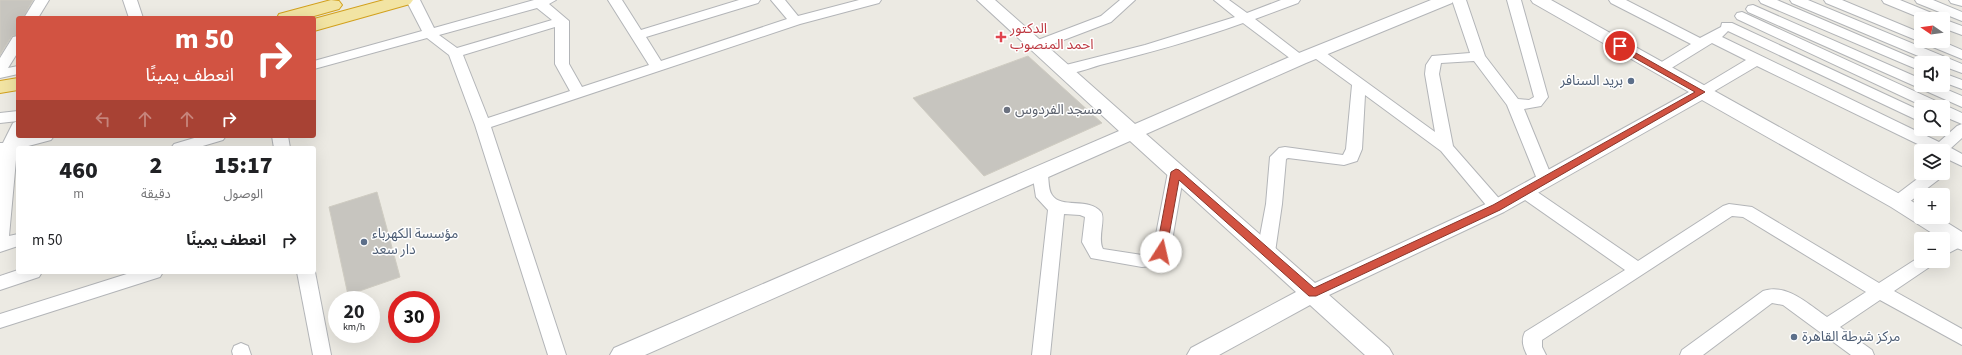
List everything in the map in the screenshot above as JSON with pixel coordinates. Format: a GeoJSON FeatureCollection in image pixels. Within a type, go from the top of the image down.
{"type":"FeatureCollection","features":[{"type":"Feature","properties":{"kind":"highway"},"geometry":{"type":"LineString","coordinates":[[292,16],[332,3],[351,0]]}},
{"type":"Feature","properties":{"kind":"highway"},"geometry":{"type":"LineString","coordinates":[[316,24],[404,0]]}},
{"type":"Feature","properties":{"kind":"highway"},"geometry":{"type":"LineString","coordinates":[[0,87],[16,84]]}},
{"type":"Feature","properties":{"kind":"highway"},"geometry":{"type":"LineString","coordinates":[[0,102],[16,99]]}},
{"type":"Feature","properties":{"kind":"street"},"geometry":{"type":"LineString","coordinates":[[32,16],[42,0]]}},
{"type":"Feature","properties":{"kind":"street"},"geometry":{"type":"LineString","coordinates":[[130,0],[135,16]]}},
{"type":"Feature","properties":{"kind":"street"},"geometry":{"type":"LineString","coordinates":[[412,0],[430,34],[455,53],[483,125],[557,355]]}},
{"type":"Feature","properties":{"kind":"street"},"geometry":{"type":"LineString","coordinates":[[614,0],[658,67]]}},
{"type":"Feature","properties":{"kind":"street"},"geometry":{"type":"LineString","coordinates":[[638,35],[715,5],[754,0]]}},
{"type":"Feature","properties":{"kind":"street"},"geometry":{"type":"LineString","coordinates":[[778,0],[795,21]]}},
{"type":"Feature","properties":{"kind":"street"},"geometry":{"type":"LineString","coordinates":[[483,125],[795,21],[874,0]]}},
{"type":"Feature","properties":{"kind":"street"},"geometry":{"type":"LineString","coordinates":[[985,0],[1381,355]]}},
{"type":"Feature","properties":{"kind":"street"},"geometry":{"type":"LineString","coordinates":[[1035,46],[1106,19],[1128,0]]}},
{"type":"Feature","properties":{"kind":"street"},"geometry":{"type":"LineString","coordinates":[[1221,0],[1246,19],[1359,83],[1446,147],[1496,207]]}},
{"type":"Feature","properties":{"kind":"street"},"geometry":{"type":"LineString","coordinates":[[1063,70],[1136,53],[1246,19],[1293,0]]}},
{"type":"Feature","properties":{"kind":"street"},"geometry":{"type":"LineString","coordinates":[[622,355],[1131,132],[1309,56],[1446,0]]}},
{"type":"Feature","properties":{"kind":"street"},"geometry":{"type":"LineString","coordinates":[[1460,0],[1478,57],[1514,104],[1545,180]]}},
{"type":"Feature","properties":{"kind":"street"},"geometry":{"type":"LineString","coordinates":[[1514,0],[1541,96],[1539,101],[1533,104],[1514,104]]}},
{"type":"Feature","properties":{"kind":"street"},"geometry":{"type":"LineString","coordinates":[[1539,0],[1898,202],[1956,241]]}},
{"type":"Feature","properties":{"kind":"street"},"geometry":{"type":"LineString","coordinates":[[1616,0],[1756,60],[1931,144]]}},
{"type":"Feature","properties":{"kind":"street"},"geometry":{"type":"LineString","coordinates":[[1660,69],[1707,40],[1765,0],[1914,65]]}},
{"type":"Feature","properties":{"kind":"street"},"geometry":{"type":"LineString","coordinates":[[1797,0],[1962,69]]}},
{"type":"Feature","properties":{"kind":"street"},"geometry":{"type":"LineString","coordinates":[[1831,0],[1914,35]]}},
{"type":"Feature","properties":{"kind":"street"},"geometry":{"type":"LineString","coordinates":[[1859,0],[1914,23]]}},
{"type":"Feature","properties":{"kind":"street"},"geometry":{"type":"LineString","coordinates":[[1889,0],[1917,12]]}},
{"type":"Feature","properties":{"kind":"street"},"geometry":{"type":"LineString","coordinates":[[1922,0],[1962,17]]}},
{"type":"Feature","properties":{"kind":"street"},"geometry":{"type":"LineString","coordinates":[[1956,0],[1962,2]]}},
{"type":"Feature","properties":{"kind":"street"},"geometry":{"type":"LineString","coordinates":[[316,64],[544,2],[562,21],[562,64],[578,93]]}},
{"type":"Feature","properties":{"kind":"street"},"geometry":{"type":"LineString","coordinates":[[1748,13],[1914,81]]}},
{"type":"Feature","properties":{"kind":"street"},"geometry":{"type":"LineString","coordinates":[[1748,13],[1923,100]]}},
{"type":"Feature","properties":{"kind":"street"},"geometry":{"type":"LineString","coordinates":[[455,53],[562,21]]}},
{"type":"Feature","properties":{"kind":"street"},"geometry":{"type":"LineString","coordinates":[[1728,26],[1914,114]]}},
{"type":"Feature","properties":{"kind":"street"},"geometry":{"type":"LineString","coordinates":[[1950,26],[1962,31]]}},
{"type":"Feature","properties":{"kind":"street"},"geometry":{"type":"LineString","coordinates":[[1950,38],[1962,43]]}},
{"type":"Feature","properties":{"kind":"street"},"geometry":{"type":"LineString","coordinates":[[0,70],[16,43]]}},
{"type":"Feature","properties":{"kind":"street"},"geometry":{"type":"LineString","coordinates":[[1946,48],[1962,55]]}},
{"type":"Feature","properties":{"kind":"street"},"geometry":{"type":"LineString","coordinates":[[1446,147],[1432,74],[1433,65],[1437,59],[1478,57]]}},
{"type":"Feature","properties":{"kind":"street"},"geometry":{"type":"LineString","coordinates":[[1199,355],[1313,293],[1496,207],[1756,60]]}},
{"type":"Feature","properties":{"kind":"street"},"geometry":{"type":"LineString","coordinates":[[0,74],[16,70]]}},
{"type":"Feature","properties":{"kind":"street"},"geometry":{"type":"LineString","coordinates":[[1950,80],[1962,85]]}},
{"type":"Feature","properties":{"kind":"street"},"geometry":{"type":"LineString","coordinates":[[1266,252],[1274,204],[1278,157],[1285,152],[1344,160],[1351,157],[1354,149],[1359,83]]}},
{"type":"Feature","properties":{"kind":"street"},"geometry":{"type":"LineString","coordinates":[[1940,92],[1962,102]]}},
{"type":"Feature","properties":{"kind":"street"},"geometry":{"type":"LineString","coordinates":[[1950,113],[1962,119]]}},
{"type":"Feature","properties":{"kind":"street"},"geometry":{"type":"LineString","coordinates":[[0,118],[16,116]]}},
{"type":"Feature","properties":{"kind":"street"},"geometry":{"type":"LineString","coordinates":[[16,129],[4,147],[0,242],[16,240]]}},
{"type":"Feature","properties":{"kind":"street"},"geometry":{"type":"LineString","coordinates":[[1945,144],[1956,132]]}},
{"type":"Feature","properties":{"kind":"street"},"geometry":{"type":"LineString","coordinates":[[4,147],[38,138]]}},
{"type":"Feature","properties":{"kind":"street"},"geometry":{"type":"LineString","coordinates":[[186,146],[212,138]]}},
{"type":"Feature","properties":{"kind":"street"},"geometry":{"type":"LineString","coordinates":[[1950,154],[1959,160]]}},
{"type":"Feature","properties":{"kind":"street"},"geometry":{"type":"LineString","coordinates":[[1950,164],[1959,160]]}},
{"type":"Feature","properties":{"kind":"street"},"geometry":{"type":"LineString","coordinates":[[1040,172],[1044,197],[1056,208],[1076,208],[1088,210],[1094,215],[1091,242],[1097,254],[1142,261],[1153,260],[1161,252],[1176,172]]}},
{"type":"Feature","properties":{"kind":"street"},"geometry":{"type":"LineString","coordinates":[[1898,202],[1927,180]]}},
{"type":"Feature","properties":{"kind":"street"},"geometry":{"type":"LineString","coordinates":[[1524,191],[1638,270]]}},
{"type":"Feature","properties":{"kind":"street"},"geometry":{"type":"LineString","coordinates":[[1898,202],[1914,209]]}},
{"type":"Feature","properties":{"kind":"street"},"geometry":{"type":"LineString","coordinates":[[1041,355],[1056,208]]}},
{"type":"Feature","properties":{"kind":"street"},"geometry":{"type":"LineString","coordinates":[[1537,355],[1532,348],[1532,337],[1729,210],[1736,209],[1746,211],[1879,291],[1962,338]]}},
{"type":"Feature","properties":{"kind":"street"},"geometry":{"type":"LineString","coordinates":[[1939,224],[1956,241]]}},
{"type":"Feature","properties":{"kind":"street"},"geometry":{"type":"LineString","coordinates":[[1826,327],[1914,268]]}},
{"type":"Feature","properties":{"kind":"street"},"geometry":{"type":"LineString","coordinates":[[0,283],[27,274]]}},
{"type":"Feature","properties":{"kind":"street"},"geometry":{"type":"LineString","coordinates":[[0,321],[148,274]]}},
{"type":"Feature","properties":{"kind":"street"},"geometry":{"type":"LineString","coordinates":[[306,274],[322,355]]}},
{"type":"Feature","properties":{"kind":"street"},"geometry":{"type":"LineString","coordinates":[[1689,355],[1769,296],[1788,299],[1865,355]]}},
{"type":"Feature","properties":{"kind":"building"},"geometry":{"type":"Polygon","coordinates":[[[0,0],[33,0],[24,16],[16,16],[16,35],[12,36],[0,55],[0,0]]]}},
{"type":"Feature","properties":{"kind":"building","name":"مسجد الفردوس"},"geometry":{"type":"Polygon","coordinates":[[[1028,56],[1102,123],[984,176],[913,98],[1028,56]]]}},
{"type":"Feature","properties":{"kind":"building","name":"مؤسسة الكهرباء دار سعد"},"geometry":{"type":"Polygon","coordinates":[[[377,192],[400,277],[360,291],[347,291],[329,207],[377,192]]]}},
{"type":"Feature","properties":{"kind":"place","name":"الدكتور احمد المنصوب"},"geometry":{"type":"Point","coordinates":[1001,37]}},
{"type":"Feature","properties":{"kind":"place","name":"بريد السنافر"},"geometry":{"type":"Point","coordinates":[1631,81]}},
{"type":"Feature","properties":{"kind":"place","name":"مسجد الفردوس"},"geometry":{"type":"Point","coordinates":[1007,110]}},
{"type":"Feature","properties":{"kind":"place","name":"مؤسسة الكهرباء دار سعد"},"geometry":{"type":"Point","coordinates":[364,242]}},
{"type":"Feature","properties":{"kind":"place","name":"مركز شرطة القاهرة"},"geometry":{"type":"Point","coordinates":[1794,337]}},
{"type":"Feature","properties":{"kind":"route"},"geometry":{"type":"LineString","coordinates":[[1161,252],[1176,172],[1313,293],[1496,207],[1701,92],[1620,46]]}}]}
